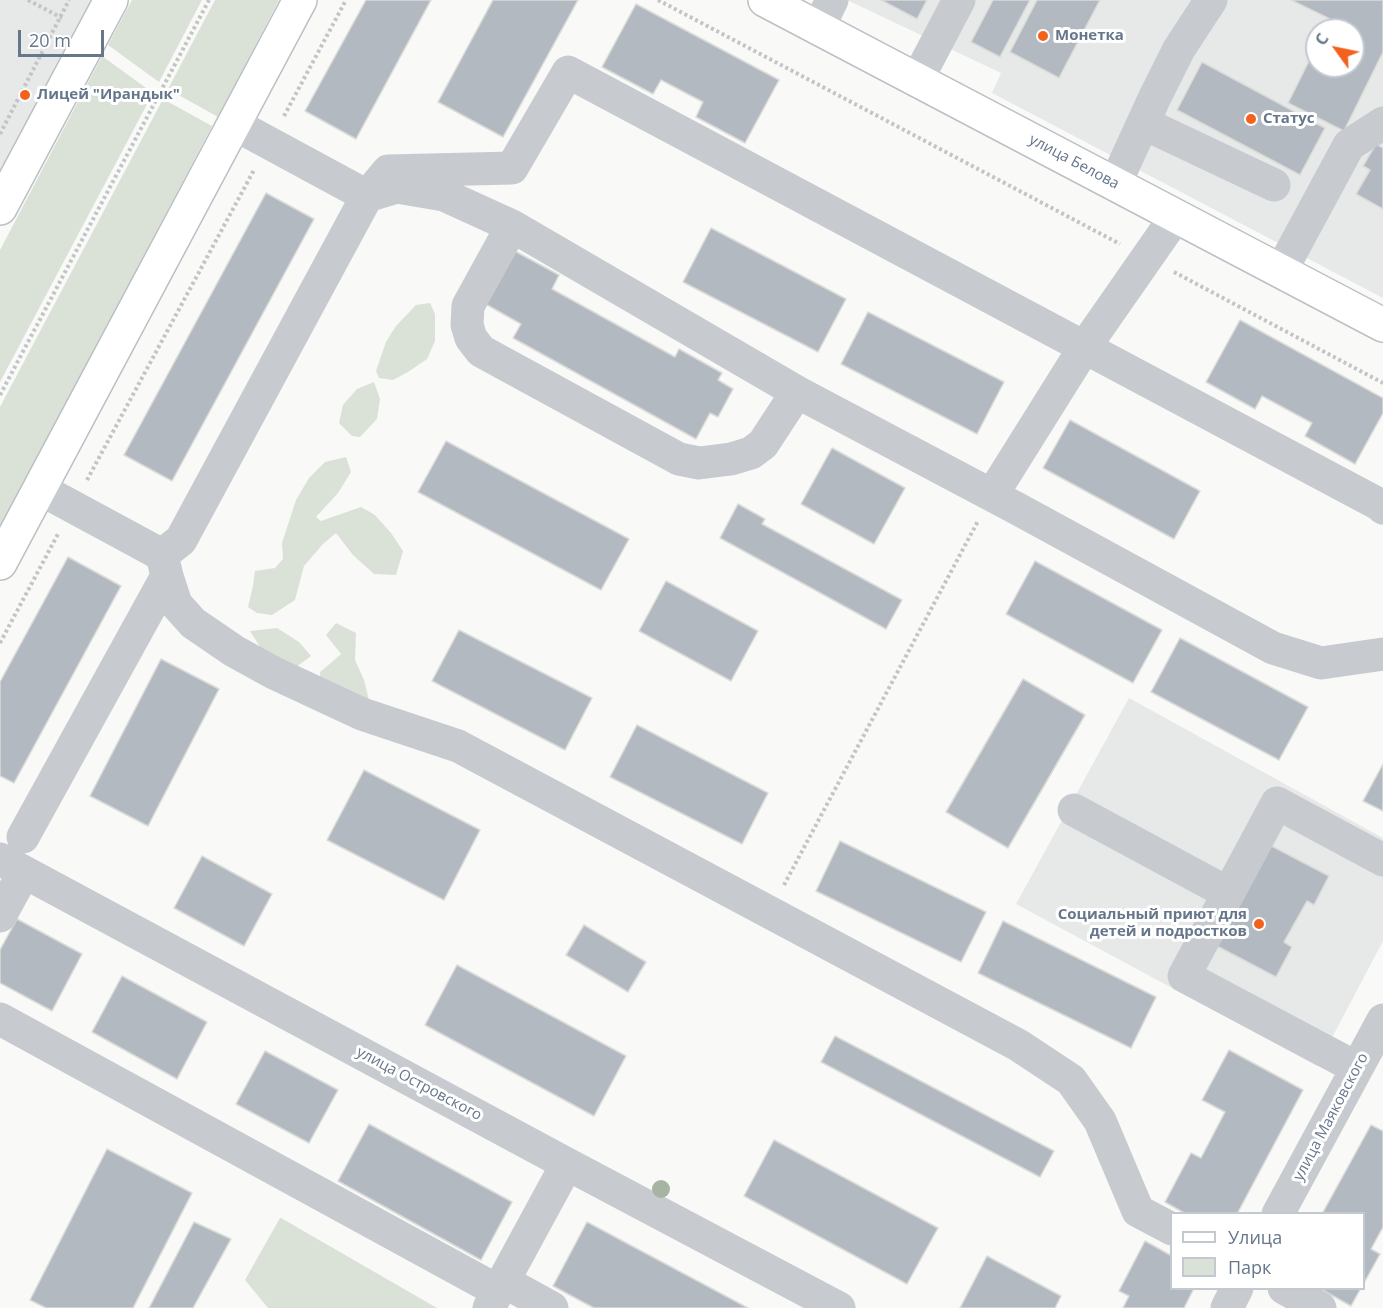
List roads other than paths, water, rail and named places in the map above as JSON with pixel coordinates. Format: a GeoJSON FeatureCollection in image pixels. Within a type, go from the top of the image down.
{"type":"FeatureCollection","features":[{"type":"Feature","properties":{"kind":"main road"},"geometry":{"type":"LineString","coordinates":[[0,208],[111,0]]}},
{"type":"Feature","properties":{"kind":"main road"},"geometry":{"type":"LineString","coordinates":[[0,563],[300,0]]}},
{"type":"Feature","properties":{"kind":"main road","name":"улица Белова"},"geometry":{"type":"LineString","coordinates":[[765,0],[825,14],[917,80],[1383,325]]}},
{"type":"Feature","properties":{"kind":"street"},"geometry":{"type":"LineString","coordinates":[[917,80],[959,0]]}},
{"type":"Feature","properties":{"kind":"street"},"geometry":{"type":"LineString","coordinates":[[1115,184],[1179,49],[1211,0]]}},
{"type":"Feature","properties":{"kind":"street"},"geometry":{"type":"LineString","coordinates":[[0,916],[16,856],[165,566],[367,196],[388,171],[512,168],[568,72],[1383,508]]}},
{"type":"Feature","properties":{"kind":"street"},"geometry":{"type":"LineString","coordinates":[[234,123],[367,196],[397,187],[444,195],[512,226],[797,392],[1274,648],[1321,663],[1383,654]]}},
{"type":"Feature","properties":{"kind":"street"},"geometry":{"type":"LineString","coordinates":[[1143,123],[1274,185]]}},
{"type":"Feature","properties":{"kind":"street"},"geometry":{"type":"LineString","coordinates":[[1281,271],[1349,145],[1383,123]]}},
{"type":"Feature","properties":{"kind":"street"},"geometry":{"type":"LineString","coordinates":[[992,495],[1084,348],[1176,216]]}},
{"type":"Feature","properties":{"kind":"street"},"geometry":{"type":"LineString","coordinates":[[512,226],[468,306],[467,325],[471,338],[481,351],[679,459],[699,463],[731,459],[751,453],[763,444],[797,392]]}},
{"type":"Feature","properties":{"kind":"street"},"geometry":{"type":"LineString","coordinates":[[40,489],[73,507],[165,566],[176,604],[193,623],[244,657],[362,714],[458,746],[1018,1045],[1071,1080],[1100,1121],[1137,1210],[1170,1228]]}},
{"type":"Feature","properties":{"kind":"street"},"geometry":{"type":"LineString","coordinates":[[1357,1068],[1184,976],[1277,803],[1383,860]]}},
{"type":"Feature","properties":{"kind":"street"},"geometry":{"type":"LineString","coordinates":[[1074,810],[1228,893]]}},
{"type":"Feature","properties":{"kind":"street","name":"улица Островского"},"geometry":{"type":"LineString","coordinates":[[16,856],[567,1164],[833,1307]]}},
{"type":"Feature","properties":{"kind":"street"},"geometry":{"type":"LineString","coordinates":[[0,1019],[497,1293],[552,1308]]}},
{"type":"Feature","properties":{"kind":"street","name":"улица Маяковского"},"geometry":{"type":"LineString","coordinates":[[1279,1212],[1383,1020]]}},
{"type":"Feature","properties":{"kind":"street"},"geometry":{"type":"LineString","coordinates":[[497,1293],[567,1164]]}},
{"type":"Feature","properties":{"kind":"street"},"geometry":{"type":"LineString","coordinates":[[1227,1308],[1236,1290]]}},
{"type":"Feature","properties":{"kind":"street"},"geometry":{"type":"LineString","coordinates":[[1288,1290],[1320,1308]]}},
{"type":"Feature","properties":{"kind":"place","name":"Монетка"},"geometry":{"type":"Point","coordinates":[1043,36]}},
{"type":"Feature","properties":{"kind":"place","name":"Лицей \"Ирандык\""},"geometry":{"type":"Point","coordinates":[25,95]}},
{"type":"Feature","properties":{"kind":"place","name":"Статус"},"geometry":{"type":"Point","coordinates":[1251,119]}},
{"type":"Feature","properties":{"kind":"place","name":"Социальный приют для детей и подростков"},"geometry":{"type":"Point","coordinates":[1259,924]}}]}
